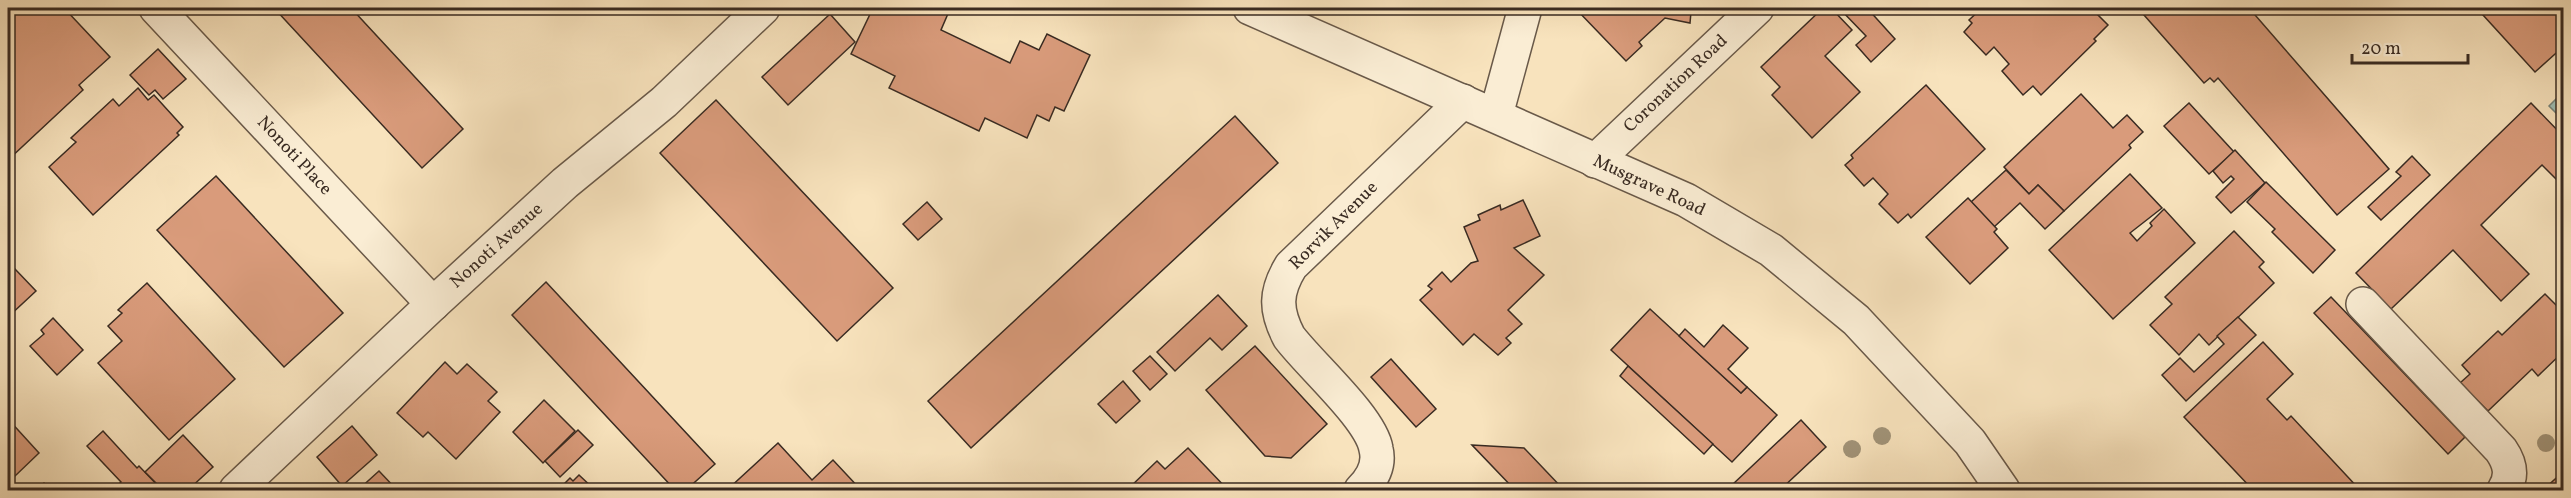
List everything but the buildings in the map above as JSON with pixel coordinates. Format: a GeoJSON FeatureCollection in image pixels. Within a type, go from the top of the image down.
{"type":"FeatureCollection","features":[{"type":"Feature","properties":{"kind":"street","name":"Nonoti Place"},"geometry":{"type":"LineString","coordinates":[[156,8],[433,304]]}},
{"type":"Feature","properties":{"kind":"street","name":"Nonoti Avenue"},"geometry":{"type":"LineString","coordinates":[[236,490],[565,183],[664,102],[763,8]]}},
{"type":"Feature","properties":{"kind":"street","name":"Musgrave Road"},"geometry":{"type":"LineString","coordinates":[[1250,8],[1686,200],[1771,250],[1856,320],[1970,442],[2003,490]]}},
{"type":"Feature","properties":{"kind":"street"},"geometry":{"type":"LineString","coordinates":[[1496,115],[1525,8]]}},
{"type":"Feature","properties":{"kind":"street","name":"Coronation Road"},"geometry":{"type":"LineString","coordinates":[[1595,161],[1757,8]]}},
{"type":"Feature","properties":{"kind":"street","name":"Rorvik Avenue"},"geometry":{"type":"LineString","coordinates":[[1361,490],[1371,481],[1376,466],[1377,450],[1370,429],[1289,337],[1281,322],[1278,303],[1281,284],[1291,266],[1463,101]]}},
{"type":"Feature","properties":{"kind":"street"},"geometry":{"type":"LineString","coordinates":[[2363,304],[2501,450],[2509,462],[2510,475],[2504,490]]}},
{"type":"Feature","properties":{"kind":"water"},"geometry":{"type":"Polygon","coordinates":[[[2563,92],[2563,120],[2549,106],[2563,92]]]}}]}
